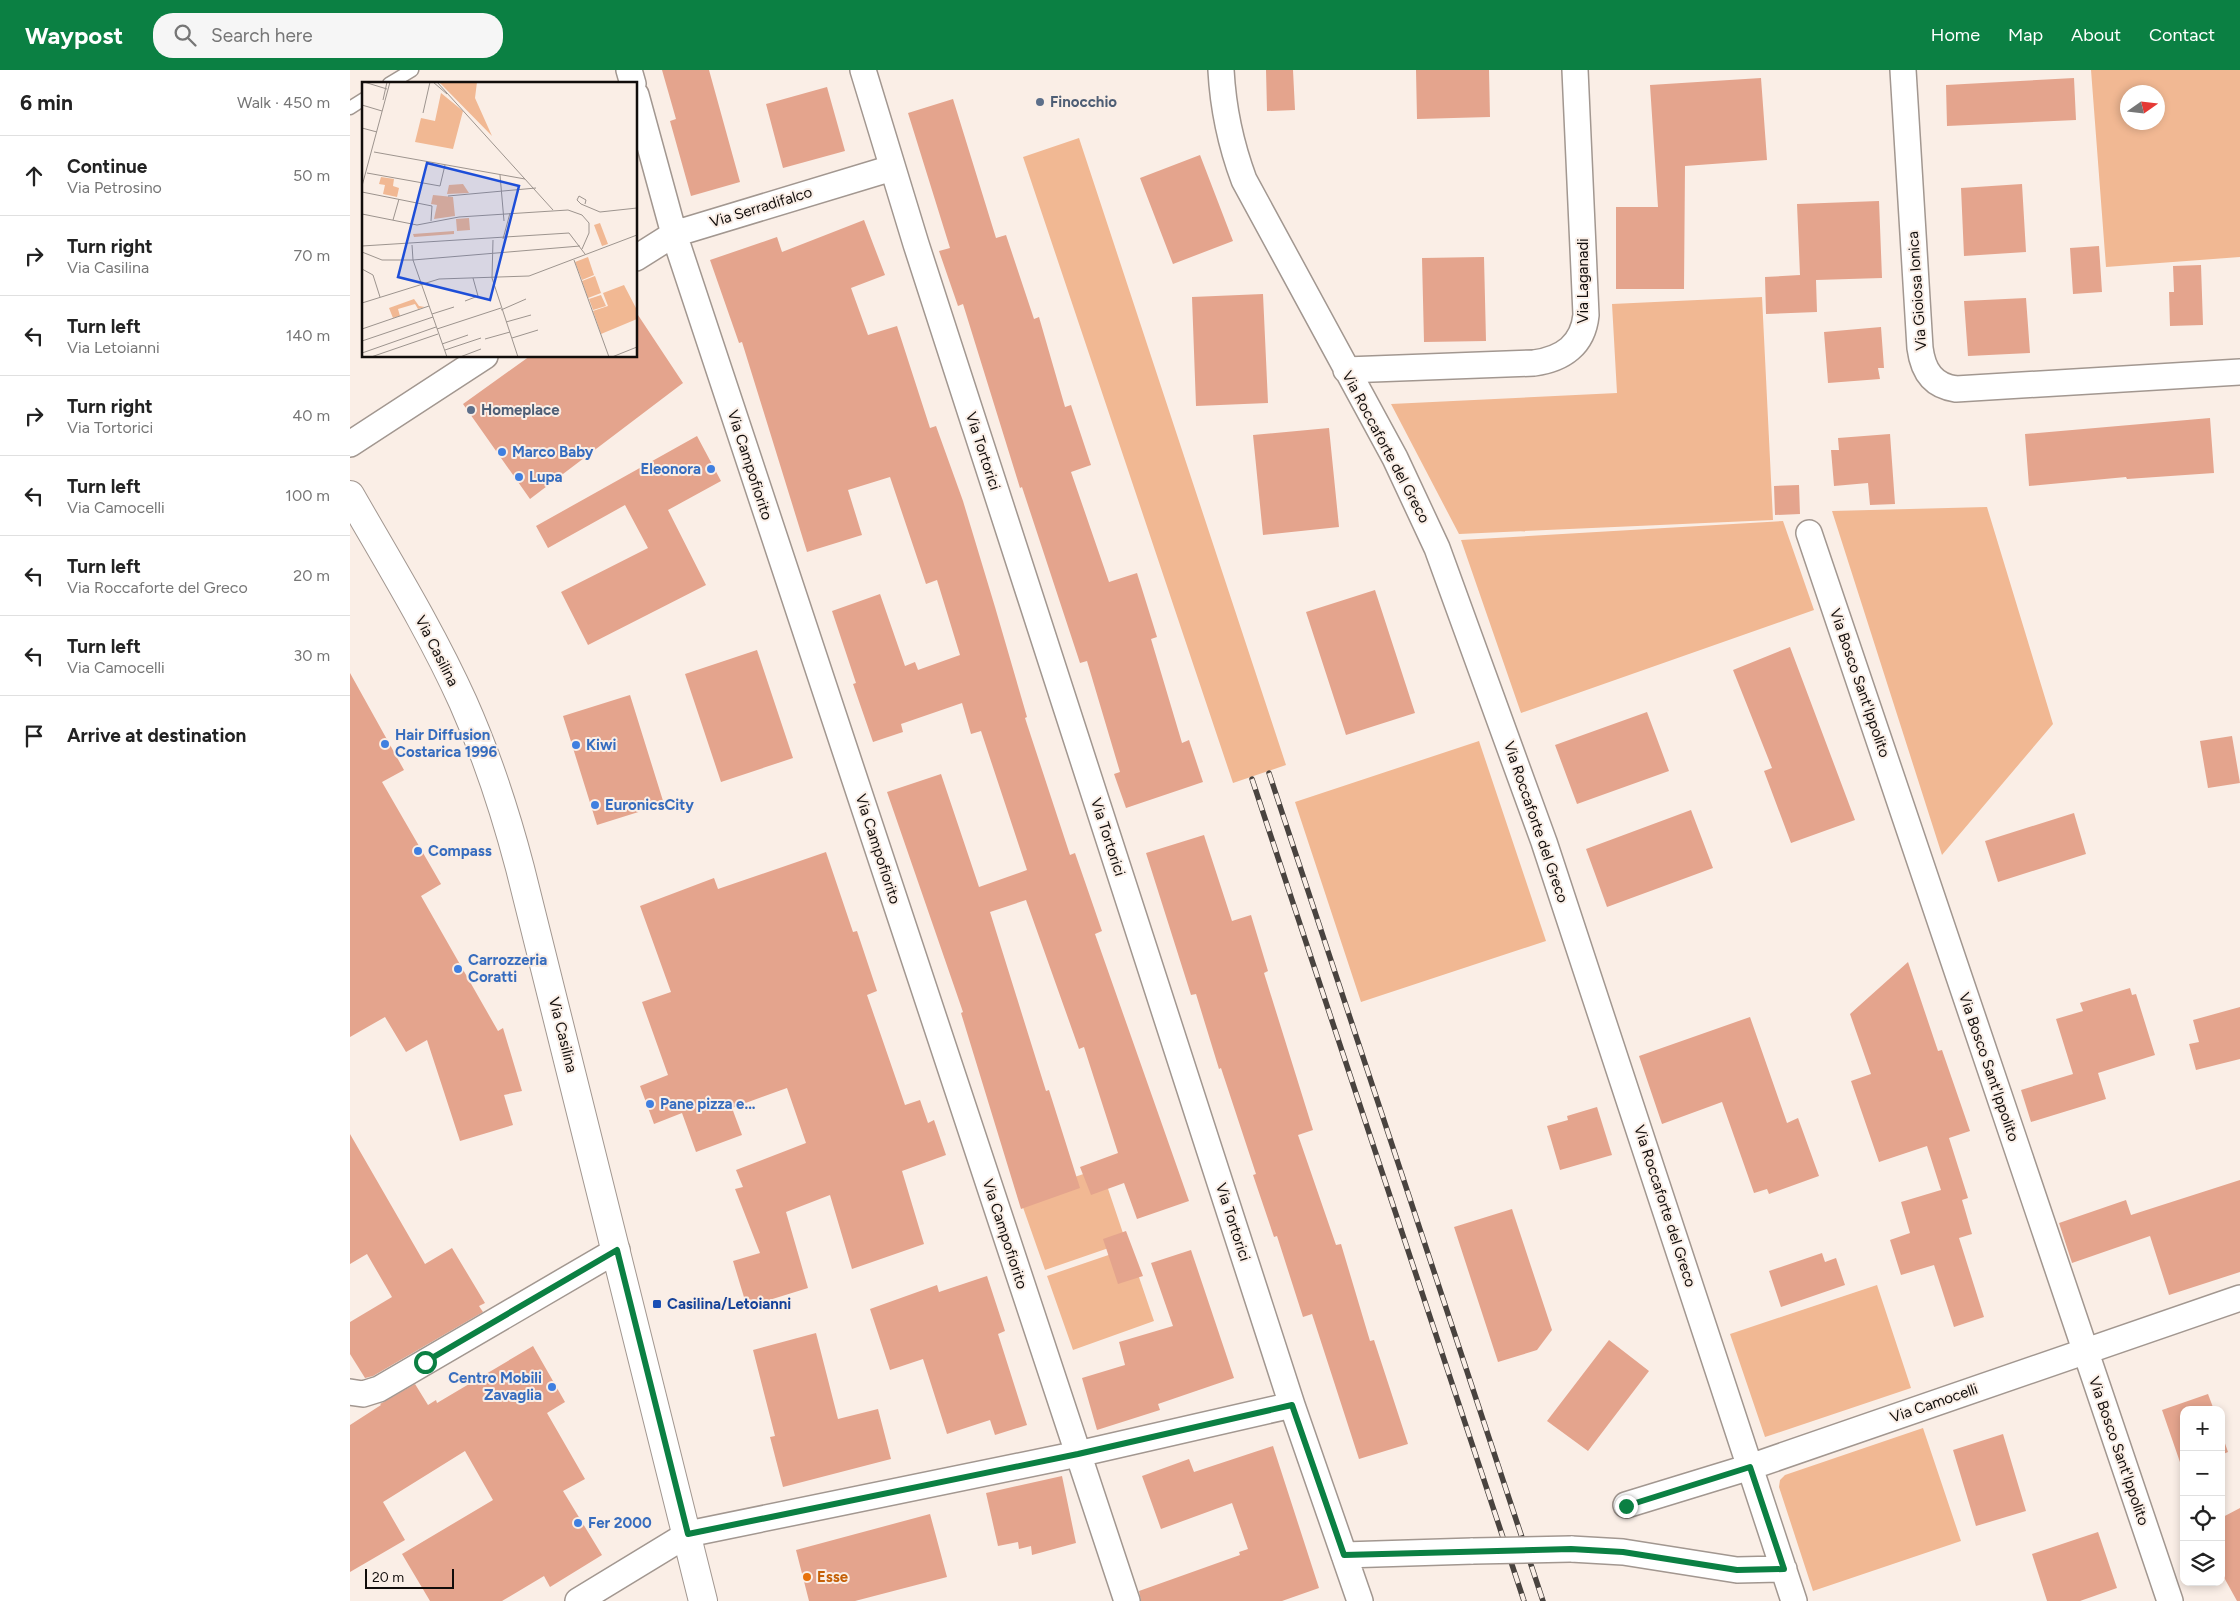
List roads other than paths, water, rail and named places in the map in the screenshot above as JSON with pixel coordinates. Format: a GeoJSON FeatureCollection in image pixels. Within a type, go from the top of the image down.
{"type":"FeatureCollection","features":[{"type":"Feature","properties":{"kind":"main road","name":"Via Casilina"},"geometry":{"type":"LineString","coordinates":[[350,495],[409,597],[442,660],[466,709],[488,765],[520,868],[688,1534],[703,1601]]}},
{"type":"Feature","properties":{"kind":"street","name":"Via Tortorici"},"geometry":{"type":"LineString","coordinates":[[863,70],[892,168],[1292,1405],[1360,1601]]}},
{"type":"Feature","properties":{"kind":"street","name":"Via Roccaforte del Greco"},"geometry":{"type":"LineString","coordinates":[[1221,70],[1227,118],[1244,180],[1388,444],[1437,548],[1469,631],[1562,894],[1794,1601]]}},
{"type":"Feature","properties":{"kind":"street","name":"Via Laganadi"},"geometry":{"type":"LineString","coordinates":[[1346,370],[1534,363],[1557,358],[1574,347],[1582,335],[1586,315],[1575,70]]}},
{"type":"Feature","properties":{"kind":"street","name":"Via Gioiosa Ionica"},"geometry":{"type":"LineString","coordinates":[[1903,70],[1920,348],[1927,373],[1931,379],[1939,385],[1956,389],[2240,372]]}},
{"type":"Feature","properties":{"kind":"street","name":"Via Campofiorito"},"geometry":{"type":"LineString","coordinates":[[638,102],[674,234],[1126,1601]]}},
{"type":"Feature","properties":{"kind":"street","name":"Via Serradifalco"},"geometry":{"type":"LineString","coordinates":[[638,257],[674,234],[892,168]]}},
{"type":"Feature","properties":{"kind":"street"},"geometry":{"type":"LineString","coordinates":[[350,444],[483,358]]}},
{"type":"Feature","properties":{"kind":"street","name":"Via Bosco Sant'Ippolito"},"geometry":{"type":"LineString","coordinates":[[1809,533],[2084,1352],[2170,1601]]}},
{"type":"Feature","properties":{"kind":"street"},"geometry":{"type":"LineString","coordinates":[[350,1392],[363,1394],[379,1389],[617,1250]]}},
{"type":"Feature","properties":{"kind":"street","name":"Via Camocelli"},"geometry":{"type":"LineString","coordinates":[[1626,1506],[1750,1467],[2240,1298]]}},
{"type":"Feature","properties":{"kind":"street"},"geometry":{"type":"LineString","coordinates":[[578,1601],[688,1534],[1078,1454],[1292,1405]]}},
{"type":"Feature","properties":{"kind":"street"},"geometry":{"type":"LineString","coordinates":[[1344,1555],[1571,1549],[1623,1552],[1737,1570],[1784,1569]]}},
{"type":"Feature","properties":{"kind":"lane"},"geometry":{"type":"LineString","coordinates":[[392,82],[412,70]]}},
{"type":"Feature","properties":{"kind":"lane"},"geometry":{"type":"LineString","coordinates":[[350,108],[362,100]]}},
{"type":"Feature","properties":{"kind":"railway"},"geometry":{"type":"LineString","coordinates":[[1269,773],[1543,1601]]}},
{"type":"Feature","properties":{"kind":"railway"},"geometry":{"type":"LineString","coordinates":[[1252,779],[1524,1601]]}},
{"type":"Feature","properties":{"kind":"place","name":"Finocchio"},"geometry":{"type":"Point","coordinates":[1040,102]}},
{"type":"Feature","properties":{"kind":"place","name":"Homeplace"},"geometry":{"type":"Point","coordinates":[471,410]}},
{"type":"Feature","properties":{"kind":"place","name":"Marco Baby"},"geometry":{"type":"Point","coordinates":[502,452]}},
{"type":"Feature","properties":{"kind":"place","name":"Eleonora"},"geometry":{"type":"Point","coordinates":[711,469]}},
{"type":"Feature","properties":{"kind":"place","name":"Lupa"},"geometry":{"type":"Point","coordinates":[519,477]}},
{"type":"Feature","properties":{"kind":"place","name":"Hair Diffusion Costarica 1996"},"geometry":{"type":"Point","coordinates":[385,744]}},
{"type":"Feature","properties":{"kind":"place","name":"Kiwi"},"geometry":{"type":"Point","coordinates":[576,745]}},
{"type":"Feature","properties":{"kind":"place","name":"EuronicsCity"},"geometry":{"type":"Point","coordinates":[595,805]}},
{"type":"Feature","properties":{"kind":"place","name":"Compass"},"geometry":{"type":"Point","coordinates":[418,851]}},
{"type":"Feature","properties":{"kind":"place","name":"Carrozzeria Coratti"},"geometry":{"type":"Point","coordinates":[458,969]}},
{"type":"Feature","properties":{"kind":"place","name":"Pane pizza e..."},"geometry":{"type":"Point","coordinates":[650,1104]}},
{"type":"Feature","properties":{"kind":"place","name":"Casilina/Letoianni"},"geometry":{"type":"Point","coordinates":[657,1304]}},
{"type":"Feature","properties":{"kind":"place","name":"Centro Mobili Zavaglia"},"geometry":{"type":"Point","coordinates":[552,1387]}},
{"type":"Feature","properties":{"kind":"place","name":"Fer 2000"},"geometry":{"type":"Point","coordinates":[578,1523]}},
{"type":"Feature","properties":{"kind":"place","name":"Esse"},"geometry":{"type":"Point","coordinates":[807,1577]}}]}
